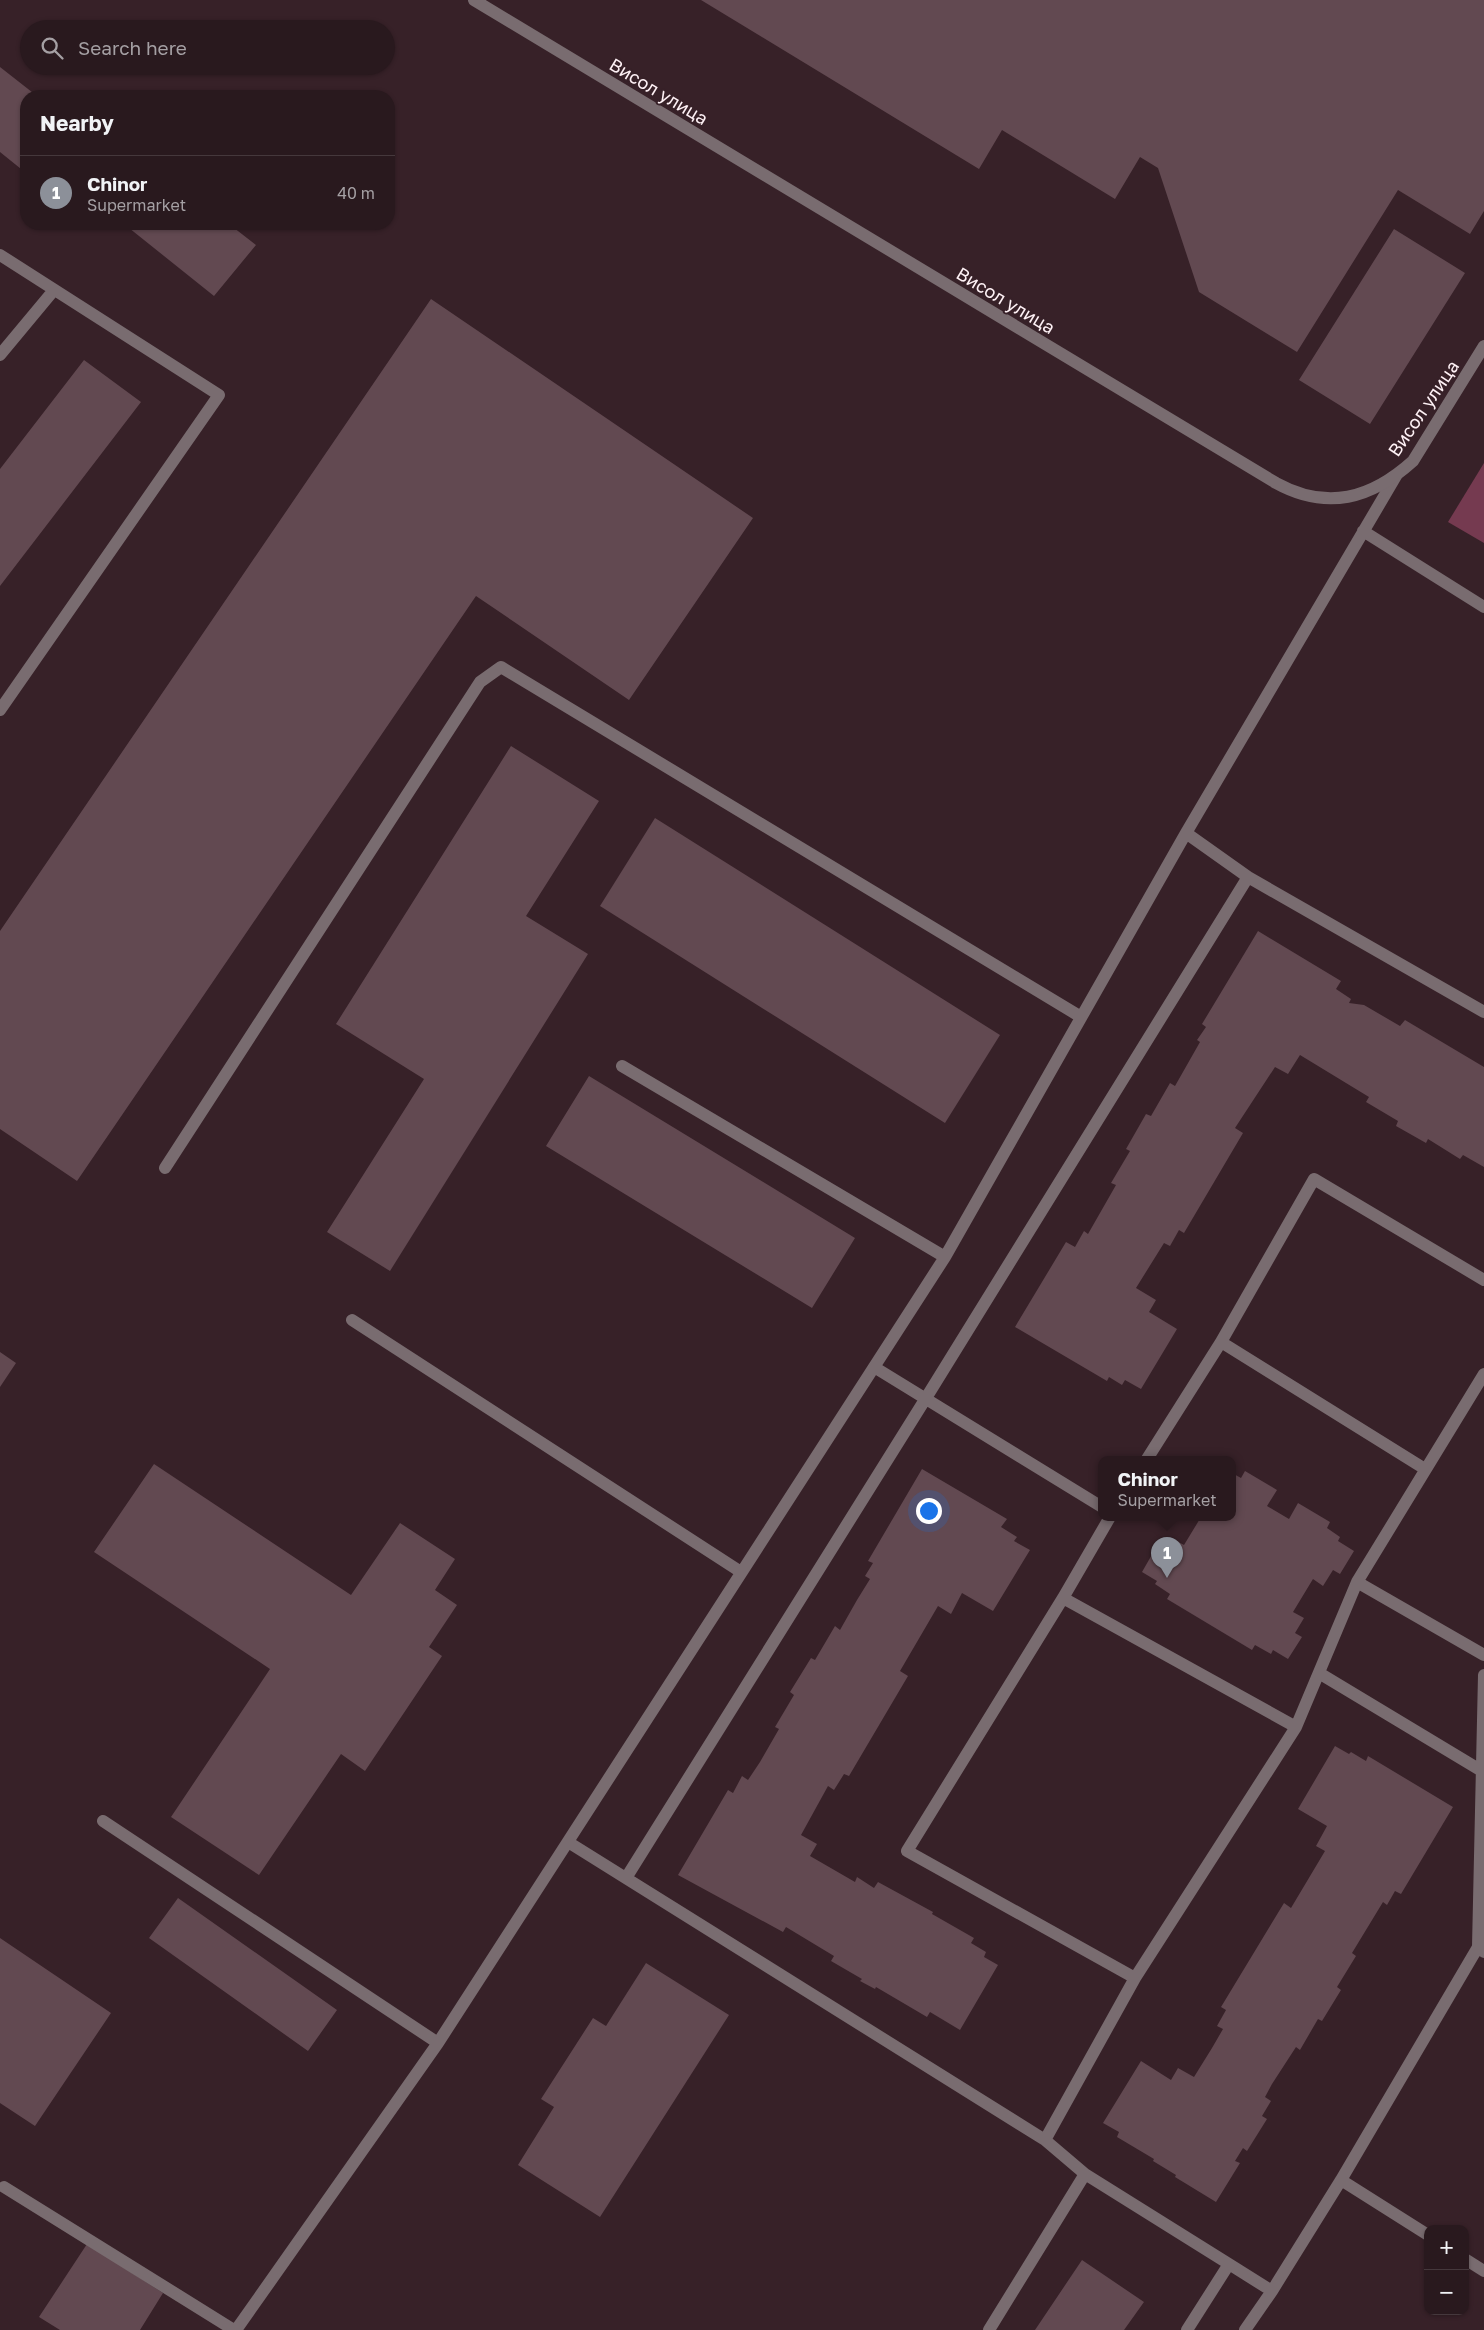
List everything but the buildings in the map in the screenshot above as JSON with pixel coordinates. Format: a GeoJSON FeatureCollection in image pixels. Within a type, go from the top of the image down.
{"type":"FeatureCollection","features":[{"type":"Feature","properties":{"kind":"street","name":"Висол улица"},"geometry":{"type":"LineString","coordinates":[[474,0],[1290,490],[1318,499],[1333,500],[1362,491],[1396,476],[1413,461],[1484,346]]}},
{"type":"Feature","properties":{"kind":"street"},"geometry":{"type":"LineString","coordinates":[[0,255],[219,395],[0,710]]}},
{"type":"Feature","properties":{"kind":"street"},"geometry":{"type":"LineString","coordinates":[[0,355],[54,290]]}},
{"type":"Feature","properties":{"kind":"street"},"geometry":{"type":"LineString","coordinates":[[4,2187],[235,2330],[438,2043],[945,1256],[1186,833],[1396,476]]}},
{"type":"Feature","properties":{"kind":"street"},"geometry":{"type":"LineString","coordinates":[[1363,532],[1484,608]]}},
{"type":"Feature","properties":{"kind":"street"},"geometry":{"type":"LineString","coordinates":[[165,1168],[480,682],[501,667],[1082,1017]]}},
{"type":"Feature","properties":{"kind":"street"},"geometry":{"type":"LineString","coordinates":[[1186,833],[1248,877],[1484,1012]]}},
{"type":"Feature","properties":{"kind":"street"},"geometry":{"type":"LineString","coordinates":[[626,1878],[1248,877]]}},
{"type":"Feature","properties":{"kind":"street"},"geometry":{"type":"LineString","coordinates":[[622,1066],[945,1256]]}},
{"type":"Feature","properties":{"kind":"street"},"geometry":{"type":"LineString","coordinates":[[1149,1456],[1222,1342],[1314,1178],[1484,1280]]}},
{"type":"Feature","properties":{"kind":"street"},"geometry":{"type":"LineString","coordinates":[[352,1320],[741,1572]]}},
{"type":"Feature","properties":{"kind":"street"},"geometry":{"type":"LineString","coordinates":[[1222,1342],[1425,1469]]}},
{"type":"Feature","properties":{"kind":"street"},"geometry":{"type":"LineString","coordinates":[[874,1367],[1098,1505]]}},
{"type":"Feature","properties":{"kind":"street"},"geometry":{"type":"LineString","coordinates":[[1045,2140],[1135,1978],[1296,1727],[1357,1582],[1484,1374]]}},
{"type":"Feature","properties":{"kind":"street"},"geometry":{"type":"LineString","coordinates":[[1108,1521],[1063,1598],[907,1851],[1135,1978]]}},
{"type":"Feature","properties":{"kind":"street"},"geometry":{"type":"LineString","coordinates":[[1357,1582],[1484,1656]]}},
{"type":"Feature","properties":{"kind":"street"},"geometry":{"type":"LineString","coordinates":[[1063,1598],[1296,1727]]}},
{"type":"Feature","properties":{"kind":"street"},"geometry":{"type":"LineString","coordinates":[[1319,1673],[1482,1771]]}},
{"type":"Feature","properties":{"kind":"street"},"geometry":{"type":"LineString","coordinates":[[1245,2330],[1341,2180],[1481,1950],[1484,1675]]}},
{"type":"Feature","properties":{"kind":"street"},"geometry":{"type":"LineString","coordinates":[[103,1821],[438,2043]]}},
{"type":"Feature","properties":{"kind":"street"},"geometry":{"type":"LineString","coordinates":[[568,1842],[1045,2140],[1085,2174],[1272,2290]]}},
{"type":"Feature","properties":{"kind":"street"},"geometry":{"type":"LineString","coordinates":[[989,2330],[1085,2174]]}},
{"type":"Feature","properties":{"kind":"street"},"geometry":{"type":"LineString","coordinates":[[1341,2180],[1424,2232]]}},
{"type":"Feature","properties":{"kind":"street"},"geometry":{"type":"LineString","coordinates":[[1469,2262],[1484,2271]]}},
{"type":"Feature","properties":{"kind":"street"},"geometry":{"type":"LineString","coordinates":[[1187,2330],[1229,2264]]}},
{"type":"Feature","properties":{"kind":"shaded area"},"geometry":{"type":"Polygon","coordinates":[[[1484,463],[1484,543],[1448,522],[1484,463]]]}},
{"type":"Feature","properties":{"kind":"place","name":"Chinor"},"geometry":{"type":"Point","coordinates":[1167,1578]}}]}
